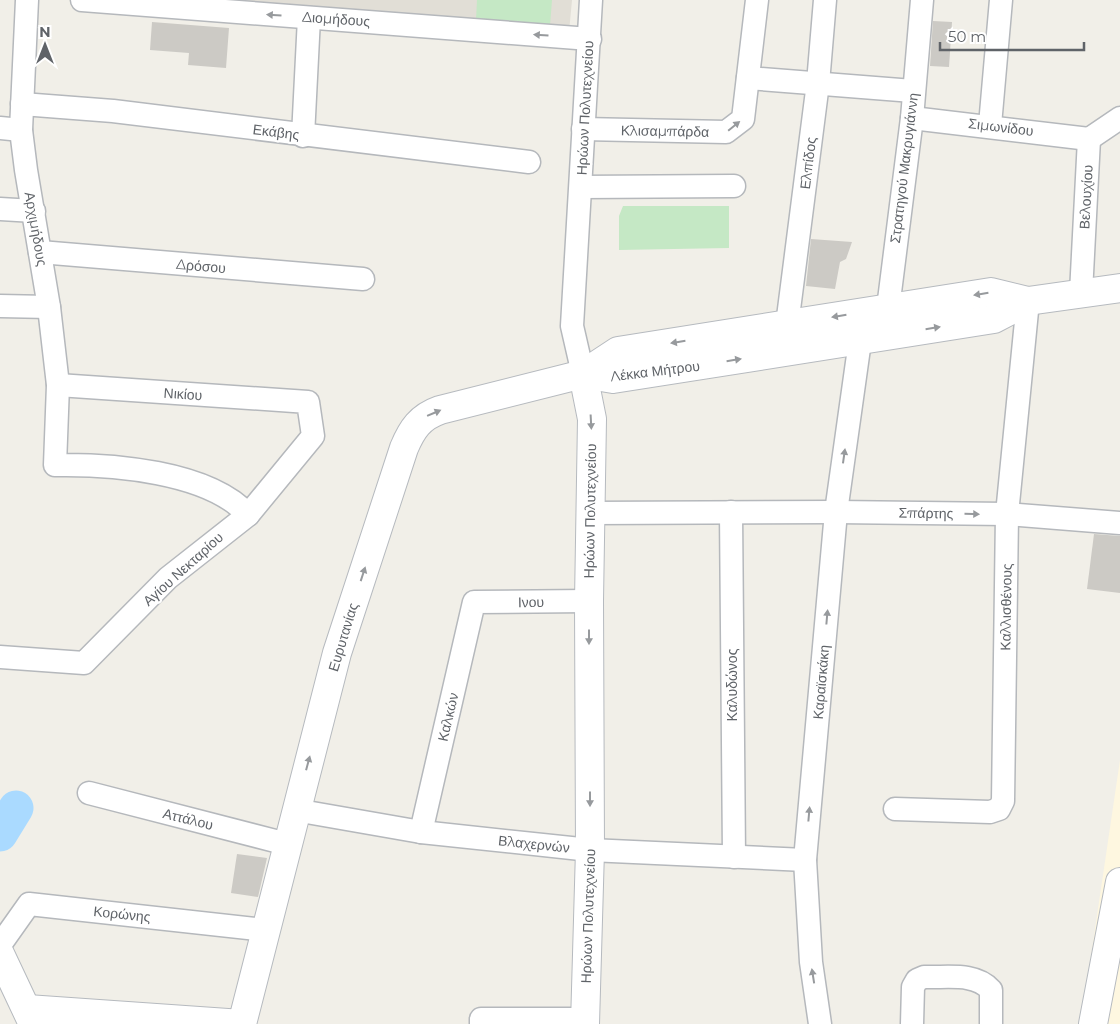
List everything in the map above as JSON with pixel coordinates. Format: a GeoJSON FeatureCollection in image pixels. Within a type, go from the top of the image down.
{"type":"FeatureCollection","features":[{"type":"Feature","properties":{"kind":"street","name":"Αρχιμήδους"},"geometry":{"type":"LineString","coordinates":[[28,0],[22,104],[11,129],[26,170],[49,308],[58,385],[55,466],[112,467],[165,474],[218,494],[240,506],[248,514]]}},
{"type":"Feature","properties":{"kind":"street","name":"Διομήδους"},"geometry":{"type":"LineString","coordinates":[[82,0],[590,39]]}},
{"type":"Feature","properties":{"kind":"street","name":"Ηρώων Πολυτεχνείου"},"geometry":{"type":"LineString","coordinates":[[585,1021],[590,850],[589,601],[592,419],[572,326],[591,0]]}},
{"type":"Feature","properties":{"kind":"street","name":"Κλισαμπάρδα"},"geometry":{"type":"LineString","coordinates":[[583,129],[726,132],[744,118],[757,0]]}},
{"type":"Feature","properties":{"kind":"street","name":"Ελπίδος"},"geometry":{"type":"LineString","coordinates":[[787,325],[818,82],[825,0]]}},
{"type":"Feature","properties":{"kind":"street","name":"Στρατηγού Μακρυγιάννη"},"geometry":{"type":"LineString","coordinates":[[872,338],[887,309],[912,118],[922,0]]}},
{"type":"Feature","properties":{"kind":"street"},"geometry":{"type":"LineString","coordinates":[[990,125],[1001,0]]}},
{"type":"Feature","properties":{"kind":"street"},"geometry":{"type":"LineString","coordinates":[[303,136],[309,18]]}},
{"type":"Feature","properties":{"kind":"street"},"geometry":{"type":"LineString","coordinates":[[748,78],[818,82],[913,92]]}},
{"type":"Feature","properties":{"kind":"street","name":"Εκάβης"},"geometry":{"type":"LineString","coordinates":[[22,104],[112,111],[303,136],[529,162]]}},
{"type":"Feature","properties":{"kind":"street","name":"Σιμωνίδου"},"geometry":{"type":"LineString","coordinates":[[912,118],[990,125],[1089,139]]}},
{"type":"Feature","properties":{"kind":"street"},"geometry":{"type":"LineString","coordinates":[[1089,139],[1120,118]]}},
{"type":"Feature","properties":{"kind":"street","name":"Βελουχίου"},"geometry":{"type":"LineString","coordinates":[[1081,293],[1089,139]]}},
{"type":"Feature","properties":{"kind":"street"},"geometry":{"type":"LineString","coordinates":[[581,187],[734,186]]}},
{"type":"Feature","properties":{"kind":"street"},"geometry":{"type":"LineString","coordinates":[[0,210],[34,211]]}},
{"type":"Feature","properties":{"kind":"street","name":"Δρόσου"},"geometry":{"type":"LineString","coordinates":[[40,252],[362,279]]}},
{"type":"Feature","properties":{"kind":"street","name":"Λέκκα Μήτρου"},"geometry":{"type":"LineString","coordinates":[[583,374],[613,379],[994,319],[1028,301],[1120,288]]}},
{"type":"Feature","properties":{"kind":"street","name":"Λέκκα Μήτρου"},"geometry":{"type":"LineString","coordinates":[[583,374],[618,351],[991,292],[1028,301]]}},
{"type":"Feature","properties":{"kind":"street","name":"Καλλισθένους"},"geometry":{"type":"LineString","coordinates":[[895,809],[990,812],[999,809],[1003,801],[1007,514],[1028,301]]}},
{"type":"Feature","properties":{"kind":"street"},"geometry":{"type":"LineString","coordinates":[[0,306],[49,308]]}},
{"type":"Feature","properties":{"kind":"street","name":"Καραϊσκάκη"},"geometry":{"type":"LineString","coordinates":[[820,1024],[811,962],[805,860],[836,512],[872,338]]}},
{"type":"Feature","properties":{"kind":"street","name":"Ευρυτανίας"},"geometry":{"type":"LineString","coordinates":[[242,1024],[295,810],[337,653],[404,448],[414,426],[430,413],[583,374]]}},
{"type":"Feature","properties":{"kind":"street","name":"Νικίου"},"geometry":{"type":"LineString","coordinates":[[58,385],[308,402]]}},
{"type":"Feature","properties":{"kind":"street","name":"Αγίου Νεκταρίου"},"geometry":{"type":"LineString","coordinates":[[0,657],[84,663],[168,578],[248,514],[314,436],[308,402]]}},
{"type":"Feature","properties":{"kind":"street","name":"Καλυδώνος"},"geometry":{"type":"LineString","coordinates":[[731,512],[734,857]]}},
{"type":"Feature","properties":{"kind":"street","name":"Σπάρτης"},"geometry":{"type":"LineString","coordinates":[[590,513],[836,512],[1007,514],[1120,523]]}},
{"type":"Feature","properties":{"kind":"street","name":"Ινου"},"geometry":{"type":"LineString","coordinates":[[474,602],[589,601]]}},
{"type":"Feature","properties":{"kind":"street","name":"Καλκών"},"geometry":{"type":"LineString","coordinates":[[421,832],[474,602]]}},
{"type":"Feature","properties":{"kind":"street","name":"Αττάλου"},"geometry":{"type":"LineString","coordinates":[[89,793],[287,844]]}},
{"type":"Feature","properties":{"kind":"street","name":"Βλαχερνών"},"geometry":{"type":"LineString","coordinates":[[295,810],[421,832],[590,850],[805,860]]}},
{"type":"Feature","properties":{"kind":"street"},"geometry":{"type":"LineString","coordinates":[[1093,1024],[1120,882]]}},
{"type":"Feature","properties":{"kind":"street","name":"Κορώνης"},"geometry":{"type":"LineString","coordinates":[[0,946],[29,904],[265,930]]}},
{"type":"Feature","properties":{"kind":"street"},"geometry":{"type":"LineString","coordinates":[[0,954],[30,1016],[242,1024]]}},
{"type":"Feature","properties":{"kind":"street"},"geometry":{"type":"LineString","coordinates":[[912,1024],[913,987],[917,980],[924,977],[975,978],[984,982],[991,990],[990,1024]]}},
{"type":"Feature","properties":{"kind":"street"},"geometry":{"type":"LineString","coordinates":[[481,1024],[481,1018],[585,1021]]}},
{"type":"Feature","properties":{"kind":"shaded area"},"geometry":{"type":"Polygon","coordinates":[[[169,0],[572,0],[569,32],[169,0]]]}},
{"type":"Feature","properties":{"kind":"shaded area"},"geometry":{"type":"Polygon","coordinates":[[[1120,760],[1120,1024],[1081,1024],[1120,760]]]}},
{"type":"Feature","properties":{"kind":"green space"},"geometry":{"type":"Polygon","coordinates":[[[477,0],[552,0],[550,26],[476,20],[477,0]]]}},
{"type":"Feature","properties":{"kind":"green space"},"geometry":{"type":"Polygon","coordinates":[[[623,206],[729,206],[729,248],[619,250],[619,216],[623,206]]]}},
{"type":"Feature","properties":{"kind":"building"},"geometry":{"type":"Polygon","coordinates":[[[933,21],[952,22],[949,67],[930,66],[933,21]]]}},
{"type":"Feature","properties":{"kind":"building"},"geometry":{"type":"Polygon","coordinates":[[[152,22],[229,28],[226,68],[188,65],[189,53],[150,50],[152,22]]]}},
{"type":"Feature","properties":{"kind":"building"},"geometry":{"type":"Polygon","coordinates":[[[811,239],[852,242],[846,259],[840,262],[835,289],[806,286],[811,239]]]}},
{"type":"Feature","properties":{"kind":"building"},"geometry":{"type":"Polygon","coordinates":[[[1094,534],[1120,536],[1120,593],[1087,589],[1094,534]]]}},
{"type":"Feature","properties":{"kind":"building"},"geometry":{"type":"Polygon","coordinates":[[[237,854],[267,858],[258,897],[231,893],[237,854]]]}},
{"type":"Feature","properties":{"kind":"waterway"},"geometry":{"type":"LineString","coordinates":[[0,834],[16,808]]}}]}
